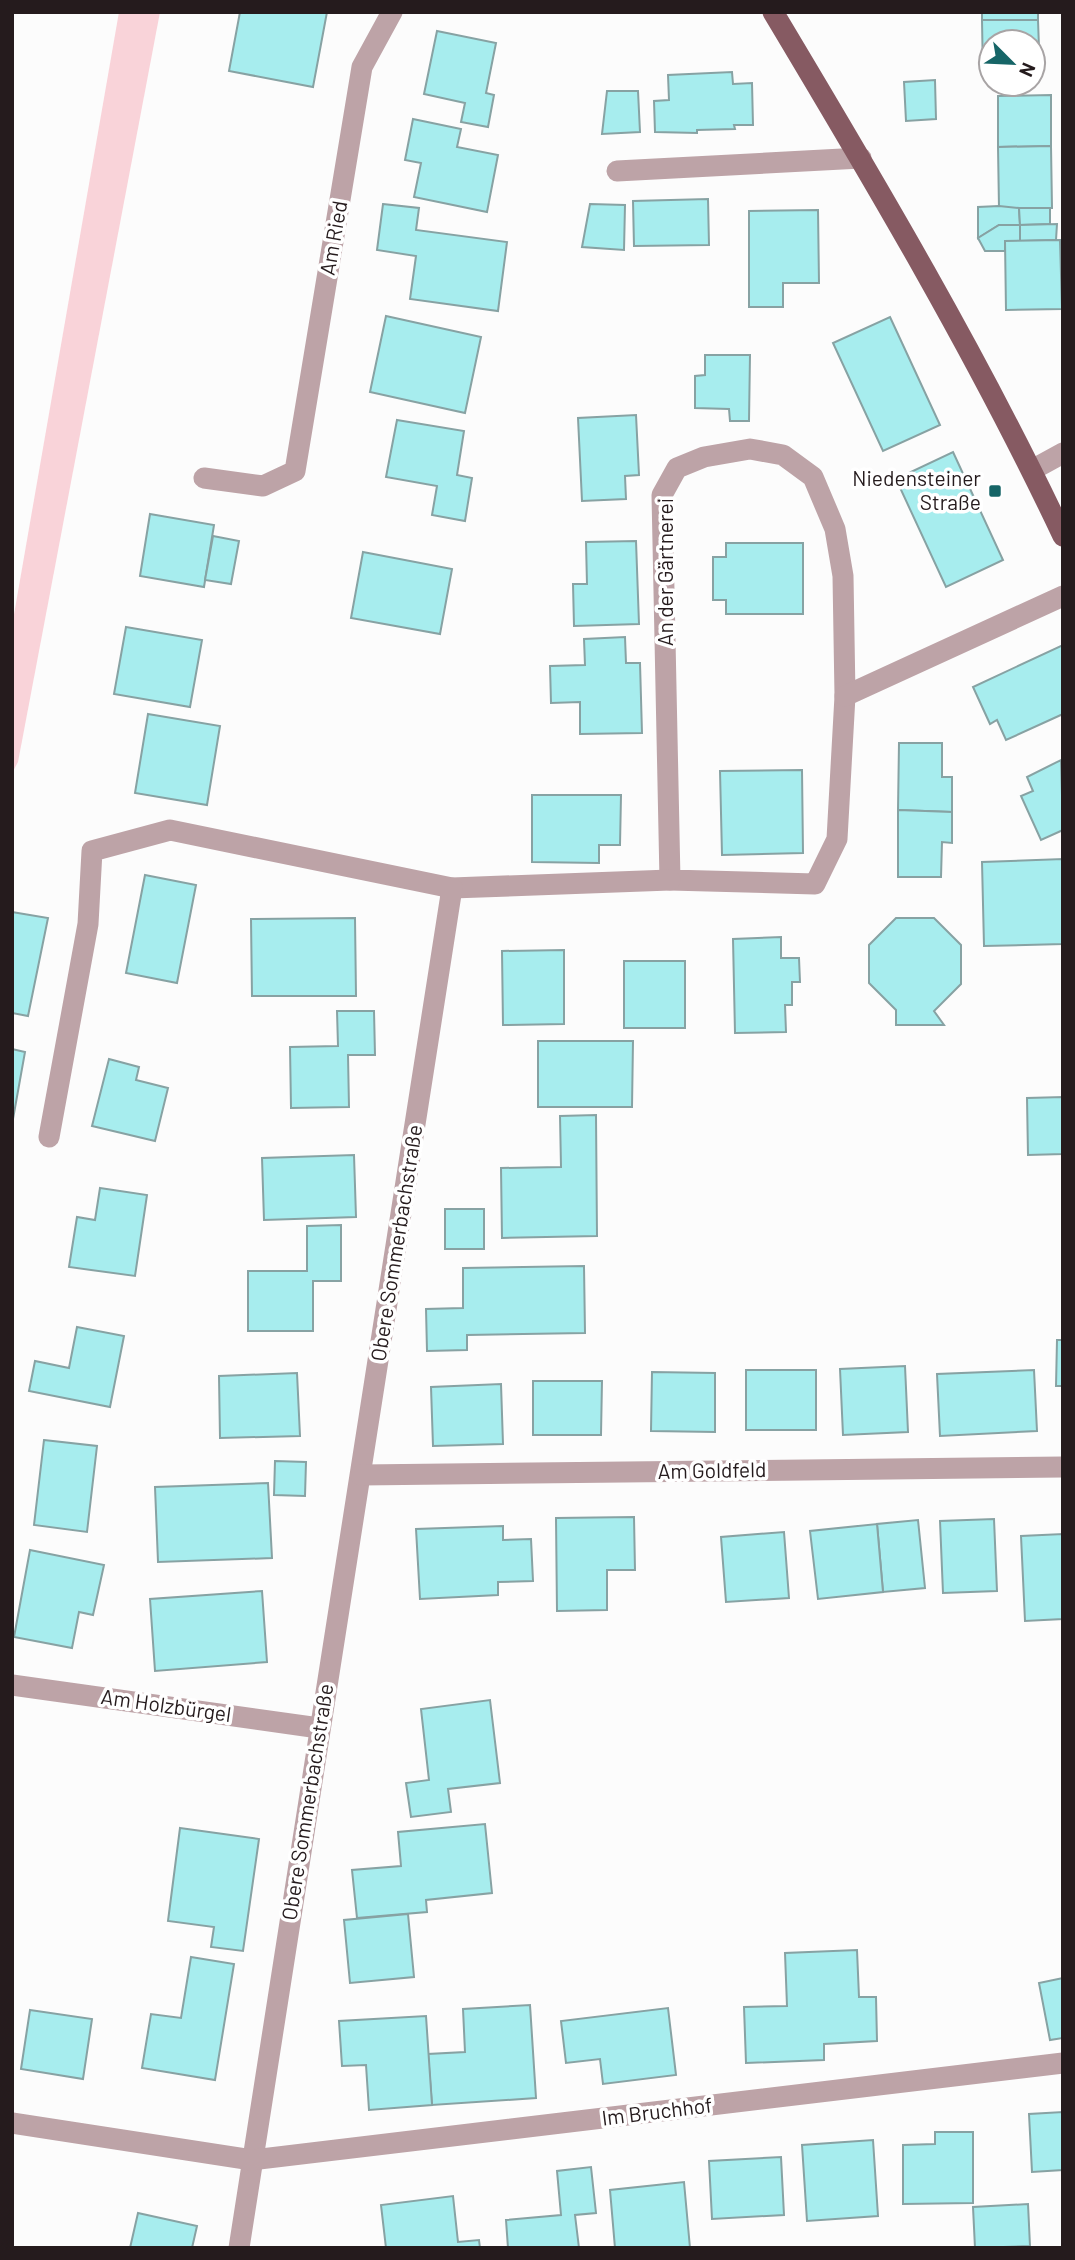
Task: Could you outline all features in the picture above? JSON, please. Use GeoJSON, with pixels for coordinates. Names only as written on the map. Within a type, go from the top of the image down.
{"type":"FeatureCollection","features":[{"type":"Feature","properties":{"kind":"main road"},"geometry":{"type":"LineString","coordinates":[[773,12],[950,314],[1032,470],[1063,537]]}},
{"type":"Feature","properties":{"kind":"street","name":"Am Ried"},"geometry":{"type":"LineString","coordinates":[[204,478],[263,486],[295,471],[362,67],[392,12]]}},
{"type":"Feature","properties":{"kind":"street"},"geometry":{"type":"LineString","coordinates":[[617,171],[861,158]]}},
{"type":"Feature","properties":{"kind":"street","name":"An der Gärtnerei"},"geometry":{"type":"LineString","coordinates":[[452,888],[670,880],[815,884],[837,839],[845,696],[843,576],[835,529],[813,478],[783,455],[750,449],[704,457],[677,468],[662,495],[670,880]]}},
{"type":"Feature","properties":{"kind":"street"},"geometry":{"type":"LineString","coordinates":[[1032,470],[1063,453]]}},
{"type":"Feature","properties":{"kind":"street"},"geometry":{"type":"LineString","coordinates":[[845,696],[1063,596]]}},
{"type":"Feature","properties":{"kind":"street"},"geometry":{"type":"LineString","coordinates":[[49,1137],[88,924],[92,851],[170,830],[452,888]]}},
{"type":"Feature","properties":{"kind":"street","name":"Obere Sommerbachstraße"},"geometry":{"type":"LineString","coordinates":[[239,2248],[452,888]]}},
{"type":"Feature","properties":{"kind":"street","name":"Am Goldfeld"},"geometry":{"type":"LineString","coordinates":[[361,1475],[1063,1467]]}},
{"type":"Feature","properties":{"kind":"street","name":"Am Holzbürgel"},"geometry":{"type":"LineString","coordinates":[[12,1685],[319,1728]]}},
{"type":"Feature","properties":{"kind":"street","name":"Im Bruchhof"},"geometry":{"type":"LineString","coordinates":[[12,2123],[252,2160],[1063,2063]]}},
{"type":"Feature","properties":{"kind":"shaded area"},"geometry":{"type":"Polygon","coordinates":[[[119,12],[160,12],[18,762],[12,773],[12,626],[119,12]]]}},
{"type":"Feature","properties":{"kind":"building"},"geometry":{"type":"Polygon","coordinates":[[[240,12],[327,12],[313,87],[229,71],[240,12]]]}},
{"type":"Feature","properties":{"kind":"building"},"geometry":{"type":"Polygon","coordinates":[[[982,12],[1038,12],[1038,20],[982,20],[982,12]]]}},
{"type":"Feature","properties":{"kind":"building"},"geometry":{"type":"Polygon","coordinates":[[[982,20],[1038,20],[1038,28],[982,28],[982,20]]]}},
{"type":"Feature","properties":{"kind":"building"},"geometry":{"type":"Polygon","coordinates":[[[437,31],[496,43],[486,93],[494,95],[488,127],[461,122],[465,103],[424,94],[437,31]]]}},
{"type":"Feature","properties":{"kind":"building"},"geometry":{"type":"Polygon","coordinates":[[[732,72],[733,84],[752,83],[753,125],[734,125],[735,129],[697,130],[697,133],[655,132],[654,101],[669,100],[668,75],[732,72]]]}},
{"type":"Feature","properties":{"kind":"building"},"geometry":{"type":"Polygon","coordinates":[[[935,80],[936,119],[906,121],[904,82],[935,80]]]}},
{"type":"Feature","properties":{"kind":"building"},"geometry":{"type":"Polygon","coordinates":[[[607,91],[638,91],[640,132],[602,134],[607,91]]]}},
{"type":"Feature","properties":{"kind":"building"},"geometry":{"type":"Polygon","coordinates":[[[1047,95],[1051,95],[1051,146],[998,147],[998,98],[1047,98],[1047,95]]]}},
{"type":"Feature","properties":{"kind":"building"},"geometry":{"type":"Polygon","coordinates":[[[413,119],[461,129],[457,147],[498,155],[487,212],[414,197],[421,163],[405,160],[413,119]]]}},
{"type":"Feature","properties":{"kind":"building"},"geometry":{"type":"Polygon","coordinates":[[[1051,146],[1052,208],[999,208],[998,147],[1051,146]]]}},
{"type":"Feature","properties":{"kind":"building"},"geometry":{"type":"Polygon","coordinates":[[[708,199],[709,245],[634,246],[633,201],[708,199]]]}},
{"type":"Feature","properties":{"kind":"building"},"geometry":{"type":"Polygon","coordinates":[[[383,204],[419,208],[416,230],[507,242],[498,311],[410,299],[416,256],[377,250],[383,204]]]}},
{"type":"Feature","properties":{"kind":"building"},"geometry":{"type":"Polygon","coordinates":[[[590,204],[625,205],[624,250],[582,247],[590,204]]]}},
{"type":"Feature","properties":{"kind":"building"},"geometry":{"type":"Polygon","coordinates":[[[978,207],[1019,208],[1020,225],[999,225],[978,238],[978,207]]]}},
{"type":"Feature","properties":{"kind":"building"},"geometry":{"type":"Polygon","coordinates":[[[1019,208],[1050,208],[1050,224],[1020,225],[1019,208]]]}},
{"type":"Feature","properties":{"kind":"building"},"geometry":{"type":"Polygon","coordinates":[[[818,210],[819,283],[783,283],[783,307],[749,307],[749,211],[818,210]]]}},
{"type":"Feature","properties":{"kind":"building"},"geometry":{"type":"Polygon","coordinates":[[[1057,224],[1056,240],[1020,241],[1020,225],[1057,224]]]}},
{"type":"Feature","properties":{"kind":"building"},"geometry":{"type":"Polygon","coordinates":[[[999,225],[1020,225],[1020,241],[1005,241],[1005,251],[985,251],[978,238],[999,225]]]}},
{"type":"Feature","properties":{"kind":"building"},"geometry":{"type":"Polygon","coordinates":[[[1060,240],[1062,309],[1006,310],[1005,241],[1060,240]]]}},
{"type":"Feature","properties":{"kind":"building"},"geometry":{"type":"Polygon","coordinates":[[[386,316],[481,337],[465,413],[370,392],[386,316]]]}},
{"type":"Feature","properties":{"kind":"building"},"geometry":{"type":"Polygon","coordinates":[[[890,317],[940,425],[883,451],[833,343],[890,317]]]}},
{"type":"Feature","properties":{"kind":"building"},"geometry":{"type":"Polygon","coordinates":[[[705,355],[750,355],[749,421],[730,421],[729,409],[695,408],[695,376],[705,375],[705,355]]]}},
{"type":"Feature","properties":{"kind":"building"},"geometry":{"type":"Polygon","coordinates":[[[636,415],[639,475],[625,476],[626,499],[582,501],[578,418],[636,415]]]}},
{"type":"Feature","properties":{"kind":"building"},"geometry":{"type":"Polygon","coordinates":[[[397,420],[464,431],[457,475],[472,478],[465,521],[432,515],[437,486],[386,477],[397,420]]]}},
{"type":"Feature","properties":{"kind":"building"},"geometry":{"type":"Polygon","coordinates":[[[953,452],[1003,560],[946,587],[896,479],[953,452]]]}},
{"type":"Feature","properties":{"kind":"building"},"geometry":{"type":"Polygon","coordinates":[[[150,514],[214,525],[204,587],[140,576],[150,514]]]}},
{"type":"Feature","properties":{"kind":"building"},"geometry":{"type":"Polygon","coordinates":[[[213,536],[239,541],[231,584],[205,580],[213,536]]]}},
{"type":"Feature","properties":{"kind":"building"},"geometry":{"type":"Polygon","coordinates":[[[636,541],[639,624],[574,626],[573,584],[587,584],[586,542],[636,541]]]}},
{"type":"Feature","properties":{"kind":"building"},"geometry":{"type":"Polygon","coordinates":[[[726,543],[803,543],[803,614],[726,614],[726,600],[713,600],[713,557],[726,557],[726,543]]]}},
{"type":"Feature","properties":{"kind":"building"},"geometry":{"type":"Polygon","coordinates":[[[363,552],[452,569],[440,634],[351,618],[363,552]]]}},
{"type":"Feature","properties":{"kind":"building"},"geometry":{"type":"Polygon","coordinates":[[[126,627],[202,640],[190,707],[114,694],[126,627]]]}},
{"type":"Feature","properties":{"kind":"building"},"geometry":{"type":"Polygon","coordinates":[[[625,637],[626,663],[640,663],[642,733],[580,734],[580,702],[551,703],[550,666],[585,665],[584,639],[625,637]]]}},
{"type":"Feature","properties":{"kind":"building"},"geometry":{"type":"Polygon","coordinates":[[[1063,645],[1063,714],[1006,740],[997,720],[990,724],[973,687],[1063,645]]]}},
{"type":"Feature","properties":{"kind":"building"},"geometry":{"type":"Polygon","coordinates":[[[148,714],[220,726],[207,805],[135,793],[148,714]]]}},
{"type":"Feature","properties":{"kind":"building"},"geometry":{"type":"Polygon","coordinates":[[[899,743],[942,743],[942,777],[952,777],[952,812],[898,810],[899,743]]]}},
{"type":"Feature","properties":{"kind":"building"},"geometry":{"type":"Polygon","coordinates":[[[1061,760],[1063,830],[1041,840],[1021,796],[1033,791],[1027,777],[1061,760]]]}},
{"type":"Feature","properties":{"kind":"building"},"geometry":{"type":"Polygon","coordinates":[[[802,770],[803,853],[722,855],[720,771],[802,770]]]}},
{"type":"Feature","properties":{"kind":"building"},"geometry":{"type":"Polygon","coordinates":[[[532,795],[621,795],[620,845],[599,845],[599,863],[532,862],[532,795]]]}},
{"type":"Feature","properties":{"kind":"building"},"geometry":{"type":"Polygon","coordinates":[[[898,810],[952,812],[952,843],[942,842],[941,877],[898,877],[898,810]]]}},
{"type":"Feature","properties":{"kind":"building"},"geometry":{"type":"Polygon","coordinates":[[[1063,859],[1063,944],[984,946],[982,862],[1063,859]]]}},
{"type":"Feature","properties":{"kind":"building"},"geometry":{"type":"Polygon","coordinates":[[[145,875],[196,885],[177,983],[126,973],[145,875]]]}},
{"type":"Feature","properties":{"kind":"building"},"geometry":{"type":"Polygon","coordinates":[[[12,912],[48,918],[28,1016],[12,1013],[12,912]]]}},
{"type":"Feature","properties":{"kind":"building"},"geometry":{"type":"Polygon","coordinates":[[[355,918],[356,996],[252,996],[251,919],[355,918]]]}},
{"type":"Feature","properties":{"kind":"building"},"geometry":{"type":"Polygon","coordinates":[[[896,918],[934,918],[961,945],[961,984],[934,1011],[944,1025],[896,1025],[896,1010],[869,983],[869,945],[896,918]]]}},
{"type":"Feature","properties":{"kind":"building"},"geometry":{"type":"Polygon","coordinates":[[[781,937],[781,958],[799,958],[800,982],[792,982],[792,1005],[785,1005],[786,1032],[735,1033],[733,939],[781,937]]]}},
{"type":"Feature","properties":{"kind":"building"},"geometry":{"type":"Polygon","coordinates":[[[564,950],[564,1024],[503,1025],[502,951],[564,950]]]}},
{"type":"Feature","properties":{"kind":"building"},"geometry":{"type":"Polygon","coordinates":[[[624,961],[685,961],[685,1028],[624,1028],[624,961]]]}},
{"type":"Feature","properties":{"kind":"building"},"geometry":{"type":"Polygon","coordinates":[[[337,1011],[374,1011],[375,1055],[348,1055],[349,1107],[291,1108],[290,1047],[338,1046],[337,1011]]]}},
{"type":"Feature","properties":{"kind":"building"},"geometry":{"type":"Polygon","coordinates":[[[538,1041],[633,1041],[632,1107],[538,1107],[538,1041]]]}},
{"type":"Feature","properties":{"kind":"building"},"geometry":{"type":"Polygon","coordinates":[[[12,1049],[25,1052],[13,1119],[12,1119],[12,1049]]]}},
{"type":"Feature","properties":{"kind":"building"},"geometry":{"type":"Polygon","coordinates":[[[109,1059],[139,1067],[136,1080],[168,1088],[155,1141],[92,1126],[109,1059]]]}},
{"type":"Feature","properties":{"kind":"building"},"geometry":{"type":"Polygon","coordinates":[[[1063,1097],[1063,1154],[1028,1155],[1027,1098],[1063,1097]]]}},
{"type":"Feature","properties":{"kind":"building"},"geometry":{"type":"Polygon","coordinates":[[[596,1115],[597,1236],[502,1238],[501,1168],[561,1167],[560,1116],[596,1115]]]}},
{"type":"Feature","properties":{"kind":"building"},"geometry":{"type":"Polygon","coordinates":[[[354,1155],[356,1217],[264,1220],[262,1158],[354,1155]]]}},
{"type":"Feature","properties":{"kind":"building"},"geometry":{"type":"Polygon","coordinates":[[[100,1188],[147,1195],[135,1276],[69,1267],[77,1217],[95,1220],[100,1188]]]}},
{"type":"Feature","properties":{"kind":"building"},"geometry":{"type":"Polygon","coordinates":[[[445,1209],[484,1209],[484,1249],[445,1249],[445,1209]]]}},
{"type":"Feature","properties":{"kind":"building"},"geometry":{"type":"Polygon","coordinates":[[[341,1225],[341,1281],[313,1281],[313,1331],[248,1331],[248,1271],[307,1271],[307,1226],[341,1225]]]}},
{"type":"Feature","properties":{"kind":"building"},"geometry":{"type":"Polygon","coordinates":[[[584,1266],[585,1333],[467,1335],[467,1350],[427,1351],[426,1309],[463,1308],[463,1268],[584,1266]]]}},
{"type":"Feature","properties":{"kind":"building"},"geometry":{"type":"Polygon","coordinates":[[[77,1327],[124,1336],[110,1407],[29,1391],[35,1361],[69,1368],[77,1327]]]}},
{"type":"Feature","properties":{"kind":"building"},"geometry":{"type":"Polygon","coordinates":[[[1057,1340],[1063,1340],[1063,1386],[1056,1386],[1057,1340]]]}},
{"type":"Feature","properties":{"kind":"building"},"geometry":{"type":"Polygon","coordinates":[[[905,1366],[908,1432],[843,1435],[840,1369],[905,1366]]]}},
{"type":"Feature","properties":{"kind":"building"},"geometry":{"type":"Polygon","coordinates":[[[746,1370],[816,1370],[816,1430],[746,1430],[746,1370]]]}},
{"type":"Feature","properties":{"kind":"building"},"geometry":{"type":"Polygon","coordinates":[[[1034,1370],[1037,1431],[940,1436],[937,1374],[1034,1370]]]}},
{"type":"Feature","properties":{"kind":"building"},"geometry":{"type":"Polygon","coordinates":[[[652,1372],[715,1373],[715,1432],[651,1431],[652,1372]]]}},
{"type":"Feature","properties":{"kind":"building"},"geometry":{"type":"Polygon","coordinates":[[[297,1373],[300,1436],[220,1438],[219,1376],[297,1373]]]}},
{"type":"Feature","properties":{"kind":"building"},"geometry":{"type":"Polygon","coordinates":[[[533,1381],[602,1381],[601,1435],[533,1435],[533,1381]]]}},
{"type":"Feature","properties":{"kind":"building"},"geometry":{"type":"Polygon","coordinates":[[[501,1384],[503,1444],[433,1446],[431,1387],[501,1384]]]}},
{"type":"Feature","properties":{"kind":"building"},"geometry":{"type":"Polygon","coordinates":[[[44,1440],[97,1446],[87,1532],[34,1525],[44,1440]]]}},
{"type":"Feature","properties":{"kind":"building"},"geometry":{"type":"Polygon","coordinates":[[[275,1461],[306,1462],[305,1496],[274,1495],[275,1461]]]}},
{"type":"Feature","properties":{"kind":"building"},"geometry":{"type":"Polygon","coordinates":[[[268,1483],[272,1558],[158,1562],[155,1487],[268,1483]]]}},
{"type":"Feature","properties":{"kind":"building"},"geometry":{"type":"Polygon","coordinates":[[[634,1517],[635,1570],[607,1570],[607,1610],[557,1611],[556,1518],[634,1517]]]}},
{"type":"Feature","properties":{"kind":"building"},"geometry":{"type":"Polygon","coordinates":[[[994,1519],[997,1591],[943,1593],[940,1521],[994,1519]]]}},
{"type":"Feature","properties":{"kind":"building"},"geometry":{"type":"Polygon","coordinates":[[[918,1520],[925,1588],[883,1592],[877,1524],[918,1520]]]}},
{"type":"Feature","properties":{"kind":"building"},"geometry":{"type":"Polygon","coordinates":[[[877,1524],[883,1592],[818,1599],[810,1531],[877,1524]]]}},
{"type":"Feature","properties":{"kind":"building"},"geometry":{"type":"Polygon","coordinates":[[[503,1526],[503,1540],[531,1539],[533,1581],[498,1582],[498,1595],[420,1599],[416,1529],[503,1526]]]}},
{"type":"Feature","properties":{"kind":"building"},"geometry":{"type":"Polygon","coordinates":[[[784,1532],[789,1598],[726,1602],[721,1537],[784,1532]]]}},
{"type":"Feature","properties":{"kind":"building"},"geometry":{"type":"Polygon","coordinates":[[[1063,1534],[1063,1619],[1025,1621],[1021,1536],[1063,1534]]]}},
{"type":"Feature","properties":{"kind":"building"},"geometry":{"type":"Polygon","coordinates":[[[30,1550],[104,1565],[93,1615],[79,1612],[72,1648],[14,1637],[30,1550]]]}},
{"type":"Feature","properties":{"kind":"building"},"geometry":{"type":"Polygon","coordinates":[[[262,1591],[267,1662],[155,1671],[150,1599],[262,1591]]]}},
{"type":"Feature","properties":{"kind":"building"},"geometry":{"type":"Polygon","coordinates":[[[490,1700],[500,1783],[448,1789],[451,1812],[411,1817],[406,1783],[429,1780],[421,1709],[490,1700]]]}},
{"type":"Feature","properties":{"kind":"building"},"geometry":{"type":"Polygon","coordinates":[[[485,1824],[492,1893],[426,1900],[427,1912],[357,1918],[352,1870],[401,1866],[398,1832],[485,1824]]]}},
{"type":"Feature","properties":{"kind":"building"},"geometry":{"type":"Polygon","coordinates":[[[180,1828],[259,1839],[243,1951],[211,1947],[214,1927],[168,1921],[180,1828]]]}},
{"type":"Feature","properties":{"kind":"building"},"geometry":{"type":"Polygon","coordinates":[[[408,1914],[414,1977],[350,1983],[344,1920],[408,1914]]]}},
{"type":"Feature","properties":{"kind":"building"},"geometry":{"type":"Polygon","coordinates":[[[857,1950],[859,1997],[876,1997],[877,2041],[824,2044],[824,2060],[746,2063],[744,2007],[787,2006],[785,1953],[857,1950]]]}},
{"type":"Feature","properties":{"kind":"building"},"geometry":{"type":"Polygon","coordinates":[[[191,1957],[234,1964],[215,2080],[142,2068],[151,2014],[181,2018],[191,1957]]]}},
{"type":"Feature","properties":{"kind":"building"},"geometry":{"type":"Polygon","coordinates":[[[1063,1978],[1063,2038],[1050,2040],[1039,1983],[1063,1978]]]}},
{"type":"Feature","properties":{"kind":"building"},"geometry":{"type":"Polygon","coordinates":[[[530,2005],[536,2098],[432,2105],[428,2054],[465,2052],[463,2009],[530,2005]]]}},
{"type":"Feature","properties":{"kind":"building"},"geometry":{"type":"Polygon","coordinates":[[[668,2008],[676,2075],[603,2084],[600,2059],[566,2063],[561,2021],[668,2008]]]}},
{"type":"Feature","properties":{"kind":"building"},"geometry":{"type":"Polygon","coordinates":[[[30,2010],[92,2019],[83,2079],[21,2069],[30,2010]]]}},
{"type":"Feature","properties":{"kind":"building"},"geometry":{"type":"Polygon","coordinates":[[[426,2016],[432,2105],[369,2110],[366,2065],[342,2066],[339,2021],[426,2016]]]}},
{"type":"Feature","properties":{"kind":"building"},"geometry":{"type":"Polygon","coordinates":[[[1063,2112],[1063,2170],[1032,2172],[1029,2114],[1063,2112]]]}},
{"type":"Feature","properties":{"kind":"building"},"geometry":{"type":"Polygon","coordinates":[[[935,2132],[973,2132],[973,2203],[903,2204],[903,2145],[935,2144],[935,2132]]]}},
{"type":"Feature","properties":{"kind":"building"},"geometry":{"type":"Polygon","coordinates":[[[873,2140],[878,2216],[807,2221],[802,2145],[873,2140]]]}},
{"type":"Feature","properties":{"kind":"building"},"geometry":{"type":"Polygon","coordinates":[[[781,2157],[784,2215],[712,2219],[709,2161],[781,2157]]]}},
{"type":"Feature","properties":{"kind":"building"},"geometry":{"type":"Polygon","coordinates":[[[591,2167],[596,2213],[575,2215],[579,2248],[508,2248],[506,2220],[561,2215],[557,2171],[591,2167]]]}},
{"type":"Feature","properties":{"kind":"building"},"geometry":{"type":"Polygon","coordinates":[[[684,2182],[690,2248],[615,2248],[610,2190],[684,2182]]]}},
{"type":"Feature","properties":{"kind":"building"},"geometry":{"type":"Polygon","coordinates":[[[453,2196],[458,2242],[479,2240],[480,2248],[386,2248],[381,2205],[453,2196]]]}},
{"type":"Feature","properties":{"kind":"building"},"geometry":{"type":"Polygon","coordinates":[[[1028,2204],[1030,2246],[975,2248],[973,2207],[1028,2204]]]}},
{"type":"Feature","properties":{"kind":"building"},"geometry":{"type":"Polygon","coordinates":[[[138,2213],[197,2226],[192,2248],[130,2248],[138,2213]]]}},
{"type":"Feature","properties":{"kind":"place","name":"Niedensteiner Straße"},"geometry":{"type":"Point","coordinates":[995,491]}}]}
